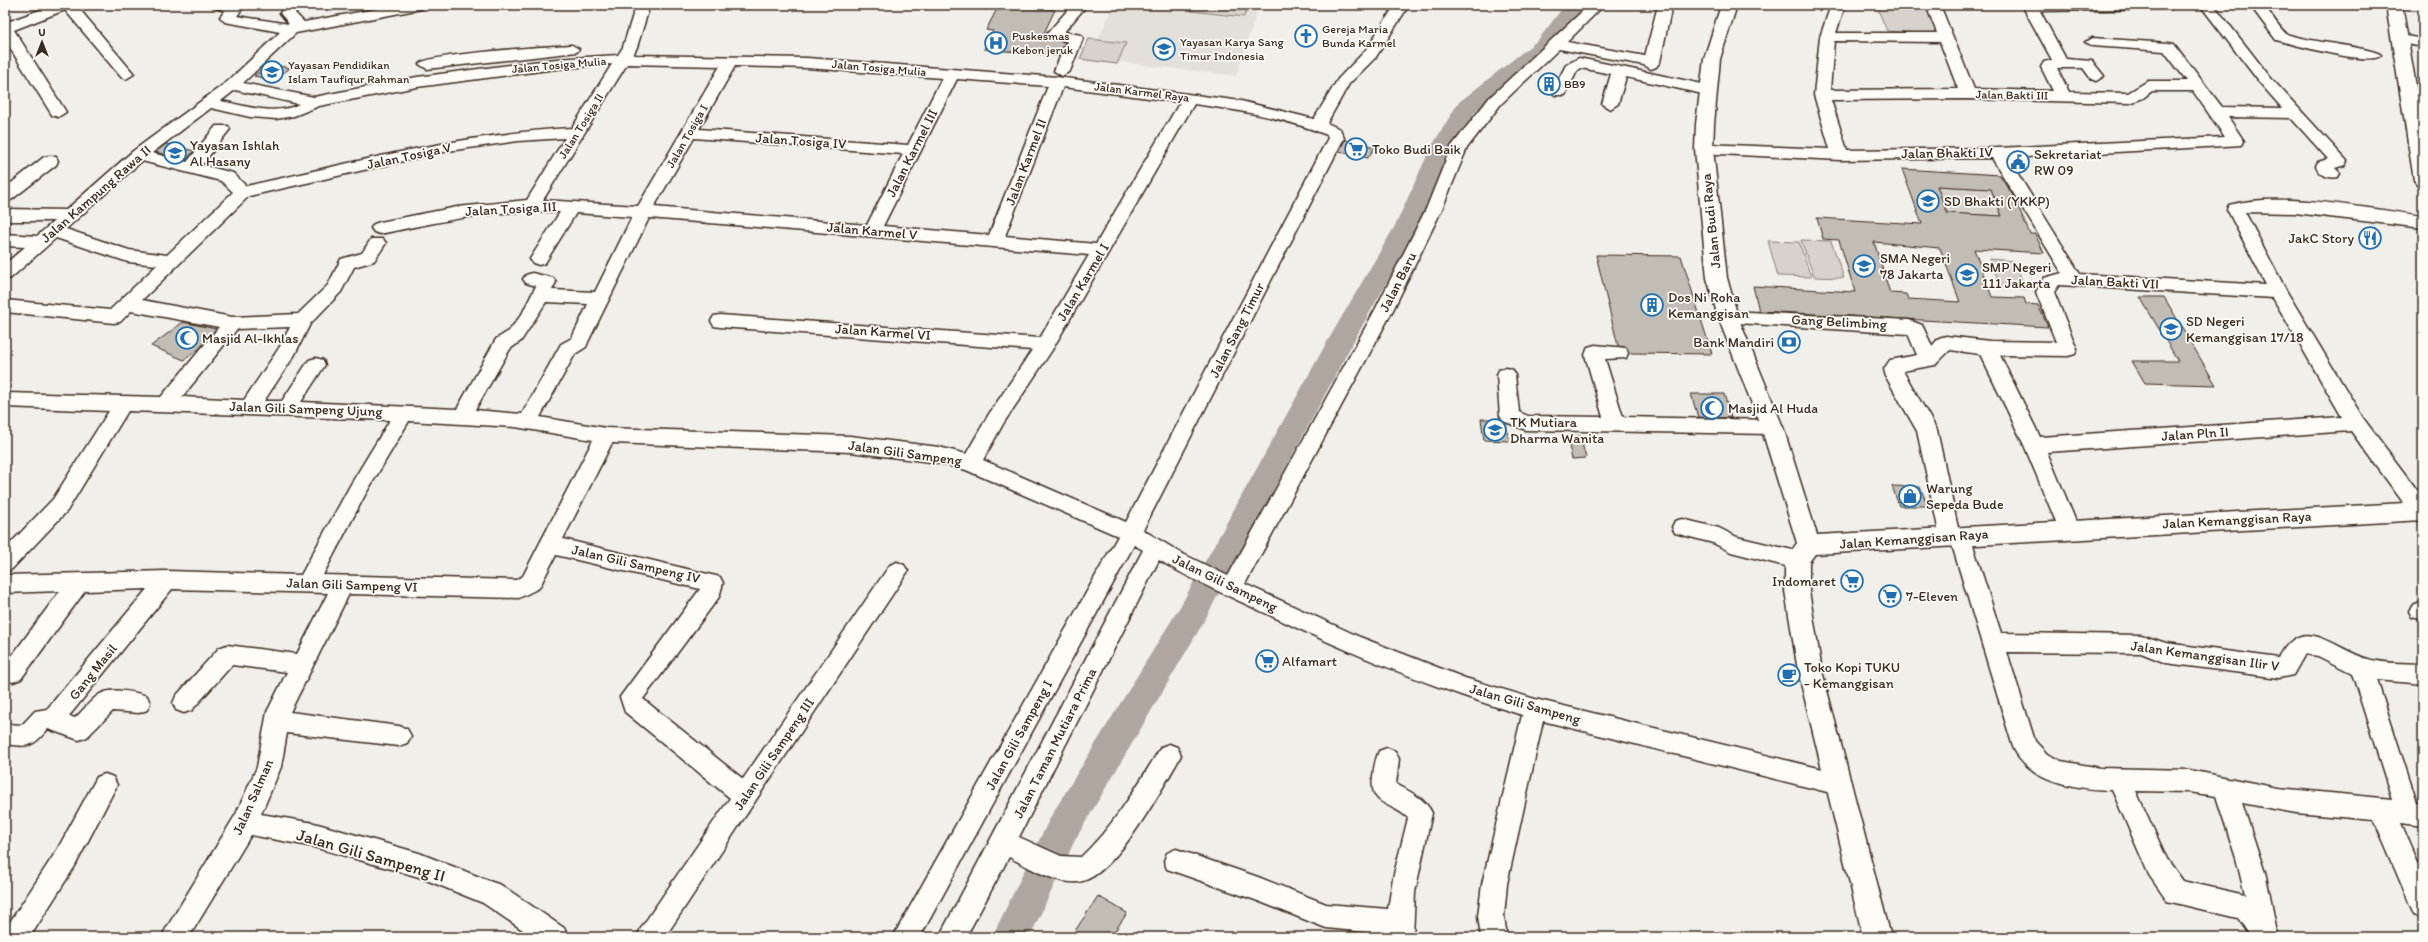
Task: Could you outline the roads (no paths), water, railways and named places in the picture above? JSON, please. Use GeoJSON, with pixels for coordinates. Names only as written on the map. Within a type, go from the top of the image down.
{"type":"FeatureCollection","features":[{"type":"Feature","properties":{"kind":"main road","name":"Jalan Budi Raya"},"geometry":{"type":"LineString","coordinates":[[1729,5],[1712,59],[1707,90],[1704,149],[1714,258],[1728,317],[1772,427],[1803,553]]}},
{"type":"Feature","properties":{"kind":"main road"},"geometry":{"type":"LineString","coordinates":[[2394,5],[2423,175]]}},
{"type":"Feature","properties":{"kind":"main road","name":"Jalan Kemanggisan Raya"},"geometry":{"type":"LineString","coordinates":[[1803,553],[2066,523],[2422,512]]}},
{"type":"Feature","properties":{"kind":"main road"},"geometry":{"type":"LineString","coordinates":[[1803,553],[1797,591],[1810,671],[1877,937]]}},
{"type":"Feature","properties":{"kind":"street"},"geometry":{"type":"LineString","coordinates":[[58,112],[5,28],[67,5],[126,74]]}},
{"type":"Feature","properties":{"kind":"street"},"geometry":{"type":"LineString","coordinates":[[221,5],[235,9],[228,17],[230,19],[295,27],[421,5]]}},
{"type":"Feature","properties":{"kind":"street"},"geometry":{"type":"LineString","coordinates":[[294,5],[287,13],[295,27]]}},
{"type":"Feature","properties":{"kind":"street","name":"Jalan Tosiga II"},"geometry":{"type":"LineString","coordinates":[[532,205],[626,53],[643,5]]}},
{"type":"Feature","properties":{"kind":"street","name":"Jalan Karmel II"},"geometry":{"type":"LineString","coordinates":[[995,241],[1059,77],[1076,38],[1053,35],[1080,5]]}},
{"type":"Feature","properties":{"kind":"street"},"geometry":{"type":"LineString","coordinates":[[1324,126],[1343,82],[1371,54],[1402,5]]}},
{"type":"Feature","properties":{"kind":"street","name":"Jalan Baru"},"geometry":{"type":"LineString","coordinates":[[1228,586],[1384,310],[1434,209],[1459,147],[1495,101],[1597,5]]}},
{"type":"Feature","properties":{"kind":"street"},"geometry":{"type":"LineString","coordinates":[[1556,44],[1652,63],[1665,5]]}},
{"type":"Feature","properties":{"kind":"street"},"geometry":{"type":"LineString","coordinates":[[1838,5],[1827,37],[1822,95],[1840,155]]}},
{"type":"Feature","properties":{"kind":"street"},"geometry":{"type":"LineString","coordinates":[[1933,5],[1968,94]]}},
{"type":"Feature","properties":{"kind":"street"},"geometry":{"type":"LineString","coordinates":[[2061,63],[2030,7],[2171,5]]}},
{"type":"Feature","properties":{"kind":"street"},"geometry":{"type":"LineString","coordinates":[[2207,5],[2264,80],[2338,161],[2325,164],[2326,170],[2332,173]]}},
{"type":"Feature","properties":{"kind":"street"},"geometry":{"type":"LineString","coordinates":[[2257,5],[2281,37],[2336,50],[2373,55]]}},
{"type":"Feature","properties":{"kind":"street","name":"Jalan Kampung Rawa II"},"geometry":{"type":"LineString","coordinates":[[5,274],[39,242],[139,155],[232,85],[295,27]]}},
{"type":"Feature","properties":{"kind":"street"},"geometry":{"type":"LineString","coordinates":[[1827,37],[1946,38]]}},
{"type":"Feature","properties":{"kind":"street"},"geometry":{"type":"LineString","coordinates":[[2400,39],[2423,43]]}},
{"type":"Feature","properties":{"kind":"street"},"geometry":{"type":"LineString","coordinates":[[2092,42],[2167,46],[2217,112],[2294,113]]}},
{"type":"Feature","properties":{"kind":"street","name":"Jalan Tosiga Mulia"},"geometry":{"type":"LineString","coordinates":[[427,64],[530,52],[626,53],[791,50],[799,53],[807,63]]}},
{"type":"Feature","properties":{"kind":"street","name":"Jalan Tosiga Mulia"},"geometry":{"type":"LineString","coordinates":[[314,102],[417,82],[626,53],[807,63],[952,74]]}},
{"type":"Feature","properties":{"kind":"street","name":"Jalan Tosiga I"},"geometry":{"type":"LineString","coordinates":[[527,422],[568,349],[579,342],[643,212],[731,60]]}},
{"type":"Feature","properties":{"kind":"street"},"geometry":{"type":"LineString","coordinates":[[1560,92],[1571,68],[1579,63],[1707,90]]}},
{"type":"Feature","properties":{"kind":"street"},"geometry":{"type":"LineString","coordinates":[[2063,96],[2049,69],[2049,65],[2061,63],[2087,64],[2096,76]]}},
{"type":"Feature","properties":{"kind":"street"},"geometry":{"type":"LineString","coordinates":[[1610,104],[1620,71]]}},
{"type":"Feature","properties":{"kind":"street","name":"Jalan Karmel Raya"},"geometry":{"type":"LineString","coordinates":[[952,74],[1059,77],[1241,106],[1324,126]]}},
{"type":"Feature","properties":{"kind":"street","name":"Jalan Karmel III"},"geometry":{"type":"LineString","coordinates":[[872,231],[952,74]]}},
{"type":"Feature","properties":{"kind":"street"},"geometry":{"type":"LineString","coordinates":[[232,85],[314,102]]}},
{"type":"Feature","properties":{"kind":"street","name":"Jalan Bakti III"},"geometry":{"type":"LineString","coordinates":[[1822,95],[1968,94],[2130,98],[2138,95],[2143,88],[2148,86],[2197,86]]}},
{"type":"Feature","properties":{"kind":"street","name":"Jalan Karmel I"},"geometry":{"type":"LineString","coordinates":[[972,463],[996,419],[1045,345],[1102,250],[1190,98]]}},
{"type":"Feature","properties":{"kind":"street"},"geometry":{"type":"LineString","coordinates":[[210,103],[280,116],[294,113],[314,102]]}},
{"type":"Feature","properties":{"kind":"street","name":"Jalan Bhakti IV"},"geometry":{"type":"LineString","coordinates":[[1704,149],[1840,155],[1997,153],[2234,143],[2236,139],[2217,112]]}},
{"type":"Feature","properties":{"kind":"street","name":"Jalan Sang Timur"},"geometry":{"type":"LineString","coordinates":[[1131,533],[1336,138],[1334,132],[1324,126]]}},
{"type":"Feature","properties":{"kind":"street"},"geometry":{"type":"LineString","coordinates":[[191,168],[222,129]]}},
{"type":"Feature","properties":{"kind":"street","name":"Jalan Tosiga V"},"geometry":{"type":"LineString","coordinates":[[243,192],[448,146],[518,136],[576,133]]}},
{"type":"Feature","properties":{"kind":"street","name":"Jalan Tosiga IV"},"geometry":{"type":"LineString","coordinates":[[688,133],[913,150]]}},
{"type":"Feature","properties":{"kind":"street"},"geometry":{"type":"LineString","coordinates":[[1997,153],[2074,279]]}},
{"type":"Feature","properties":{"kind":"street"},"geometry":{"type":"LineString","coordinates":[[5,306],[112,318],[243,192],[227,177],[139,155]]}},
{"type":"Feature","properties":{"kind":"street"},"geometry":{"type":"LineString","coordinates":[[5,196],[26,178],[50,161]]}},
{"type":"Feature","properties":{"kind":"street"},"geometry":{"type":"LineString","coordinates":[[5,174],[26,178]]}},
{"type":"Feature","properties":{"kind":"street","name":"Jalan Tosiga III"},"geometry":{"type":"LineString","coordinates":[[303,320],[335,288],[347,263],[368,257],[378,236],[457,213],[532,205],[643,212]]}},
{"type":"Feature","properties":{"kind":"street"},"geometry":{"type":"LineString","coordinates":[[2422,512],[2356,423],[2278,292],[2235,209],[2239,206],[2279,206],[2423,222]]}},
{"type":"Feature","properties":{"kind":"street"},"geometry":{"type":"LineString","coordinates":[[539,259],[572,207]]}},
{"type":"Feature","properties":{"kind":"street","name":"Jalan Karmel V"},"geometry":{"type":"LineString","coordinates":[[643,212],[1102,250]]}},
{"type":"Feature","properties":{"kind":"street"},"geometry":{"type":"LineString","coordinates":[[5,215],[70,216]]}},
{"type":"Feature","properties":{"kind":"street"},"geometry":{"type":"LineString","coordinates":[[53,231],[128,256],[164,260]]}},
{"type":"Feature","properties":{"kind":"street"},"geometry":{"type":"LineString","coordinates":[[5,240],[39,242]]}},
{"type":"Feature","properties":{"kind":"street","name":"Jalan Bakti VII"},"geometry":{"type":"LineString","coordinates":[[1990,348],[2067,350],[2069,348],[2045,292],[2050,282],[2074,279],[2278,292]]}},
{"type":"Feature","properties":{"kind":"street"},"geometry":{"type":"LineString","coordinates":[[462,416],[503,344],[515,336],[536,287],[600,299]]}},
{"type":"Feature","properties":{"kind":"street"},"geometry":{"type":"LineString","coordinates":[[127,304],[232,323],[303,320],[287,351],[250,407]]}},
{"type":"Feature","properties":{"kind":"street","name":"Gang Belimbing"},"geometry":{"type":"LineString","coordinates":[[1728,317],[1909,326],[1916,330],[1928,360]]}},
{"type":"Feature","properties":{"kind":"street","name":"Jalan Karmel VI"},"geometry":{"type":"LineString","coordinates":[[720,321],[906,332],[1045,345]]}},
{"type":"Feature","properties":{"kind":"street"},"geometry":{"type":"LineString","coordinates":[[166,404],[232,323]]}},
{"type":"Feature","properties":{"kind":"street"},"geometry":{"type":"LineString","coordinates":[[2066,523],[2034,445],[1989,352],[1990,348],[1946,343],[1928,360],[1897,365],[1893,369],[1895,377],[1927,430],[1955,536],[1994,642],[2025,747],[2030,755],[2048,766],[2087,778],[2190,781],[2278,799],[2416,814],[2361,666]]}},
{"type":"Feature","properties":{"kind":"street"},"geometry":{"type":"LineString","coordinates":[[1615,423],[1594,355],[1596,352],[1619,353]]}},
{"type":"Feature","properties":{"kind":"street"},"geometry":{"type":"LineString","coordinates":[[287,409],[316,365]]}},
{"type":"Feature","properties":{"kind":"street"},"geometry":{"type":"LineString","coordinates":[[1506,374],[1510,416],[1515,420],[1526,423],[1615,423],[1772,427]]}},
{"type":"Feature","properties":{"kind":"street","name":"Jalan Gili Sampeng Ujung"},"geometry":{"type":"LineString","coordinates":[[5,400],[166,404],[462,416],[527,422],[606,435]]}},
{"type":"Feature","properties":{"kind":"street"},"geometry":{"type":"LineString","coordinates":[[5,562],[60,505],[123,404]]}},
{"type":"Feature","properties":{"kind":"street"},"geometry":{"type":"LineString","coordinates":[[307,584],[340,522],[367,475],[389,443],[404,413]]}},
{"type":"Feature","properties":{"kind":"street","name":"Jalan Pln II"},"geometry":{"type":"LineString","coordinates":[[2034,445],[2356,423]]}},
{"type":"Feature","properties":{"kind":"street","name":"Jalan Gili Sampeng"},"geometry":{"type":"LineString","coordinates":[[606,435],[850,444],[939,455],[972,463],[1131,533],[1176,560],[1352,644],[1463,686],[1535,709],[1839,784]]}},
{"type":"Feature","properties":{"kind":"street","name":"Jalan Gili Sampeng VI"},"geometry":{"type":"LineString","coordinates":[[5,584],[167,580],[519,589],[531,582],[606,435]]}},
{"type":"Feature","properties":{"kind":"street"},"geometry":{"type":"LineString","coordinates":[[1682,527],[1719,536],[1732,544],[1803,553]]}},
{"type":"Feature","properties":{"kind":"street","name":"Jalan Gili Sampeng I"},"geometry":{"type":"LineString","coordinates":[[906,937],[1131,533]]}},
{"type":"Feature","properties":{"kind":"street","name":"Jalan Gili Sampeng IV"},"geometry":{"type":"LineString","coordinates":[[551,545],[712,583],[712,591],[631,697],[633,705],[746,796]]}},
{"type":"Feature","properties":{"kind":"street","name":"Jalan Taman Mutiara Prima"},"geometry":{"type":"LineString","coordinates":[[952,937],[1009,844],[1155,547]]}},
{"type":"Feature","properties":{"kind":"street","name":"Jalan Gili Sampeng III"},"geometry":{"type":"LineString","coordinates":[[650,937],[897,571]]}},
{"type":"Feature","properties":{"kind":"street","name":"Gang Masil"},"geometry":{"type":"LineString","coordinates":[[52,720],[167,580]]}},
{"type":"Feature","properties":{"kind":"street"},"geometry":{"type":"LineString","coordinates":[[14,672],[79,582]]}},
{"type":"Feature","properties":{"kind":"street","name":"Jalan Salman"},"geometry":{"type":"LineString","coordinates":[[174,937],[244,822],[269,767],[274,751],[278,712],[343,585]]}},
{"type":"Feature","properties":{"kind":"street","name":"Jalan Kemanggisan Ilir V"},"geometry":{"type":"LineString","coordinates":[[1994,642],[2141,644],[2166,653],[2279,668],[2285,668],[2299,646],[2306,645],[2329,650],[2361,666],[2423,674]]}},
{"type":"Feature","properties":{"kind":"street"},"geometry":{"type":"LineString","coordinates":[[184,703],[227,655],[303,664]]}},
{"type":"Feature","properties":{"kind":"street"},"geometry":{"type":"LineString","coordinates":[[5,734],[27,736],[43,718],[79,730],[108,701],[139,702]]}},
{"type":"Feature","properties":{"kind":"street"},"geometry":{"type":"LineString","coordinates":[[1494,937],[1491,915],[1493,888],[1510,805],[1535,709]]}},
{"type":"Feature","properties":{"kind":"street"},"geometry":{"type":"LineString","coordinates":[[277,721],[399,736]]}},
{"type":"Feature","properties":{"kind":"street"},"geometry":{"type":"LineString","coordinates":[[1009,844],[1060,867],[1079,870],[1090,864],[1121,831],[1169,755]]}},
{"type":"Feature","properties":{"kind":"street"},"geometry":{"type":"LineString","coordinates":[[1176,861],[1258,888],[1326,916],[1399,930],[1406,867],[1420,820],[1420,813],[1411,805],[1383,789],[1387,759]]}},
{"type":"Feature","properties":{"kind":"street"},"geometry":{"type":"LineString","coordinates":[[2119,780],[2158,867],[2176,892],[2180,895],[2245,908],[2250,912],[2264,934]]}},
{"type":"Feature","properties":{"kind":"street"},"geometry":{"type":"LineString","coordinates":[[15,937],[66,858],[105,785]]}},
{"type":"Feature","properties":{"kind":"street"},"geometry":{"type":"LineString","coordinates":[[2225,789],[2255,876],[2261,904],[2264,934]]}},
{"type":"Feature","properties":{"kind":"street"},"geometry":{"type":"LineString","coordinates":[[2382,810],[2423,905]]}},
{"type":"Feature","properties":{"kind":"street","name":"Jalan Gili Sampeng II"},"geometry":{"type":"LineString","coordinates":[[244,822],[314,835],[419,865],[492,894],[555,937]]}},
{"type":"Feature","properties":{"kind":"waterway"},"geometry":{"type":"LineString","coordinates":[[1011,937],[1063,828],[1192,614],[1340,342],[1408,224],[1442,149],[1466,108],[1546,45],[1568,14],[1581,5]]}},
{"type":"Feature","properties":{"kind":"place","name":"Gereja Maria Bunda Karmel"},"geometry":{"type":"Point","coordinates":[1306,36]}},
{"type":"Feature","properties":{"kind":"place","name":"Puskesmas Kebon jeruk"},"geometry":{"type":"Point","coordinates":[996,43]}},
{"type":"Feature","properties":{"kind":"place","name":"Yayasan Karya Sang Timur Indonesia"},"geometry":{"type":"Point","coordinates":[1164,49]}},
{"type":"Feature","properties":{"kind":"place","name":"Yayasan Pendidikan Islam Taufiqur Rahman"},"geometry":{"type":"Point","coordinates":[272,72]}},
{"type":"Feature","properties":{"kind":"place","name":"BB9"},"geometry":{"type":"Point","coordinates":[1549,84]}},
{"type":"Feature","properties":{"kind":"place","name":"Toko Budi Baik"},"geometry":{"type":"Point","coordinates":[1356,149]}},
{"type":"Feature","properties":{"kind":"place","name":"Yayasan Ishlah Al Hasany"},"geometry":{"type":"Point","coordinates":[175,153]}},
{"type":"Feature","properties":{"kind":"place","name":"Sekretariat RW 09"},"geometry":{"type":"Point","coordinates":[2018,162]}},
{"type":"Feature","properties":{"kind":"place","name":"SD Bhakti (YKKP)"},"geometry":{"type":"Point","coordinates":[1928,201]}},
{"type":"Feature","properties":{"kind":"place","name":"JakC Story"},"geometry":{"type":"Point","coordinates":[2370,238]}},
{"type":"Feature","properties":{"kind":"place","name":"SMA Negeri 78 Jakarta"},"geometry":{"type":"Point","coordinates":[1864,266]}},
{"type":"Feature","properties":{"kind":"place","name":"SMP Negeri 111 Jakarta"},"geometry":{"type":"Point","coordinates":[1967,275]}},
{"type":"Feature","properties":{"kind":"place","name":"Dos Ni Roha Kemanggisan"},"geometry":{"type":"Point","coordinates":[1652,305]}},
{"type":"Feature","properties":{"kind":"place","name":"SD Negeri Kemanggisan 17/18"},"geometry":{"type":"Point","coordinates":[2171,329]}},
{"type":"Feature","properties":{"kind":"place","name":"Masjid Al-Ikhlas"},"geometry":{"type":"Point","coordinates":[187,338]}},
{"type":"Feature","properties":{"kind":"place","name":"Bank Mandiri"},"geometry":{"type":"Point","coordinates":[1789,342]}},
{"type":"Feature","properties":{"kind":"place","name":"Masjid Al Huda"},"geometry":{"type":"Point","coordinates":[1712,408]}},
{"type":"Feature","properties":{"kind":"place","name":"TK Mutiara Dharma Wanita"},"geometry":{"type":"Point","coordinates":[1495,430]}},
{"type":"Feature","properties":{"kind":"place","name":"Warung Sepeda Bude"},"geometry":{"type":"Point","coordinates":[1910,496]}},
{"type":"Feature","properties":{"kind":"place","name":"Indomaret"},"geometry":{"type":"Point","coordinates":[1852,581]}},
{"type":"Feature","properties":{"kind":"place","name":"7-Eleven"},"geometry":{"type":"Point","coordinates":[1890,596]}},
{"type":"Feature","properties":{"kind":"place","name":"Alfamart"},"geometry":{"type":"Point","coordinates":[1267,661]}},
{"type":"Feature","properties":{"kind":"place","name":"Toko Kopi TUKU - Kemanggisan"},"geometry":{"type":"Point","coordinates":[1789,675]}}]}
